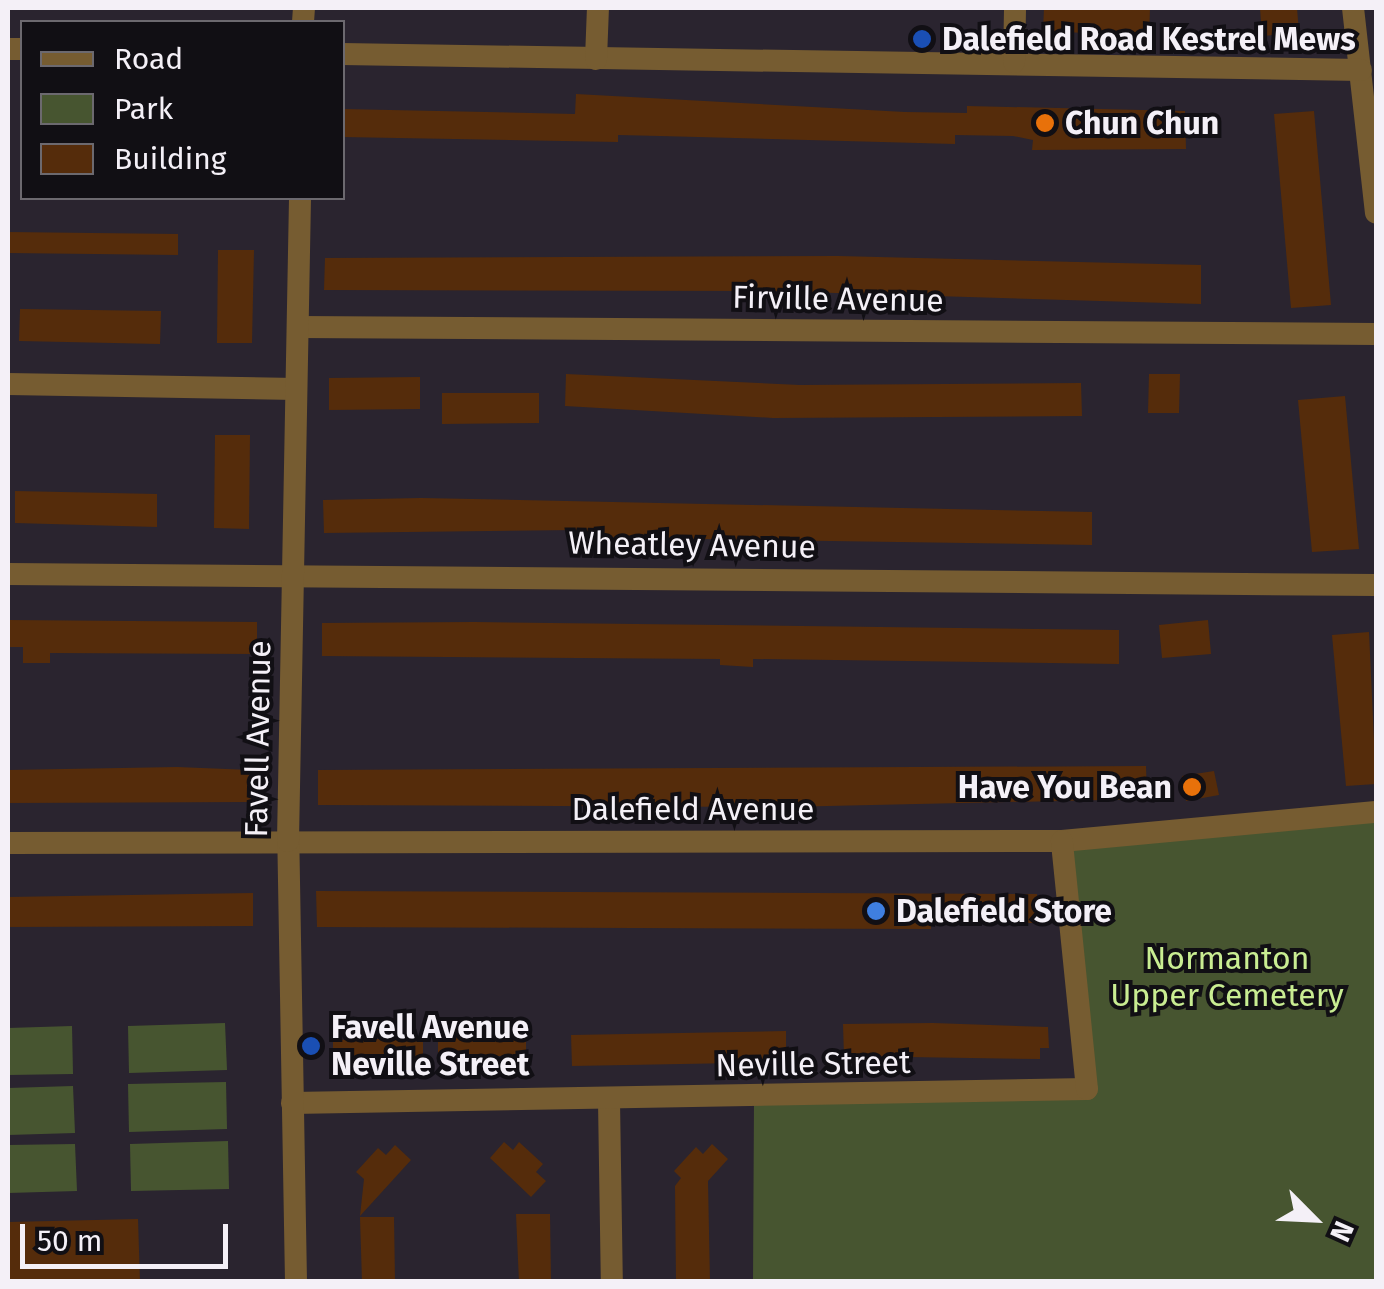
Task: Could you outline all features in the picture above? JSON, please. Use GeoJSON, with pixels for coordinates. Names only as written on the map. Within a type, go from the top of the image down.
{"type":"FeatureCollection","features":[{"type":"Feature","properties":{"kind":"street"},"geometry":{"type":"LineString","coordinates":[[596,59],[598,8]]}},
{"type":"Feature","properties":{"kind":"street"},"geometry":{"type":"LineString","coordinates":[[1014,62],[1015,8]]}},
{"type":"Feature","properties":{"kind":"street"},"geometry":{"type":"LineString","coordinates":[[1352,8],[1376,213]]}},
{"type":"Feature","properties":{"kind":"street"},"geometry":{"type":"LineString","coordinates":[[345,54],[1361,70]]}},
{"type":"Feature","properties":{"kind":"street","name":"Favell Avenue"},"geometry":{"type":"LineString","coordinates":[[296,1282],[288,840],[300,200]]}},
{"type":"Feature","properties":{"kind":"street","name":"Firville Avenue"},"geometry":{"type":"LineString","coordinates":[[298,327],[1376,334]]}},
{"type":"Feature","properties":{"kind":"street"},"geometry":{"type":"LineString","coordinates":[[8,384],[296,389]]}},
{"type":"Feature","properties":{"kind":"street","name":"Wheatley Avenue"},"geometry":{"type":"LineString","coordinates":[[8,574],[1376,585]]}},
{"type":"Feature","properties":{"kind":"street","name":"Dalefield Avenue"},"geometry":{"type":"LineString","coordinates":[[8,843],[1062,842],[1376,812]]}},
{"type":"Feature","properties":{"kind":"street","name":"Neville Street"},"geometry":{"type":"LineString","coordinates":[[292,1103],[1087,1090],[1062,842]]}},
{"type":"Feature","properties":{"kind":"street"},"geometry":{"type":"LineString","coordinates":[[609,1100],[612,1282]]}},
{"type":"Feature","properties":{"kind":"green space","name":"Normanton Upper Cemetery"},"geometry":{"type":"Polygon","coordinates":[[[1376,812],[1376,1281],[753,1282],[754,1099],[1086,1089],[1062,841],[1376,812]]]}},
{"type":"Feature","properties":{"kind":"green space"},"geometry":{"type":"Polygon","coordinates":[[[225,1023],[227,1070],[129,1073],[128,1026],[225,1023]]]}},
{"type":"Feature","properties":{"kind":"green space"},"geometry":{"type":"Polygon","coordinates":[[[72,1026],[73,1074],[8,1075],[8,1028],[72,1026]]]}},
{"type":"Feature","properties":{"kind":"green space"},"geometry":{"type":"Polygon","coordinates":[[[226,1082],[227,1129],[129,1132],[128,1084],[226,1082]]]}},
{"type":"Feature","properties":{"kind":"green space"},"geometry":{"type":"Polygon","coordinates":[[[73,1086],[75,1133],[8,1135],[8,1088],[73,1086]]]}},
{"type":"Feature","properties":{"kind":"green space"},"geometry":{"type":"Polygon","coordinates":[[[228,1141],[229,1189],[131,1191],[130,1144],[228,1141]]]}},
{"type":"Feature","properties":{"kind":"green space"},"geometry":{"type":"Polygon","coordinates":[[[75,1144],[77,1191],[8,1193],[8,1145],[75,1144]]]}},
{"type":"Feature","properties":{"kind":"building"},"geometry":{"type":"Polygon","coordinates":[[[1044,8],[1150,8],[1149,36],[1043,31],[1044,8]]]}},
{"type":"Feature","properties":{"kind":"building"},"geometry":{"type":"Polygon","coordinates":[[[1260,8],[1297,8],[1299,33],[1262,36],[1260,8]]]}},
{"type":"Feature","properties":{"kind":"building"},"geometry":{"type":"Polygon","coordinates":[[[576,94],[905,112],[967,113],[967,106],[1185,111],[1186,149],[1032,150],[1033,140],[1013,136],[955,135],[955,144],[618,135],[618,142],[345,137],[345,109],[575,114],[576,94]]]}},
{"type":"Feature","properties":{"kind":"building"},"geometry":{"type":"Polygon","coordinates":[[[1314,111],[1331,305],[1291,308],[1274,114],[1314,111]]]}},
{"type":"Feature","properties":{"kind":"building"},"geometry":{"type":"Polygon","coordinates":[[[8,232],[178,234],[178,255],[8,253],[8,232]]]}},
{"type":"Feature","properties":{"kind":"building"},"geometry":{"type":"Polygon","coordinates":[[[218,250],[254,250],[252,343],[217,343],[218,250]]]}},
{"type":"Feature","properties":{"kind":"building"},"geometry":{"type":"Polygon","coordinates":[[[838,256],[1201,265],[1201,304],[770,291],[324,290],[325,258],[838,256]]]}},
{"type":"Feature","properties":{"kind":"building"},"geometry":{"type":"Polygon","coordinates":[[[20,309],[161,311],[160,344],[19,341],[20,309]]]}},
{"type":"Feature","properties":{"kind":"building"},"geometry":{"type":"Polygon","coordinates":[[[566,374],[800,385],[1081,383],[1082,416],[773,418],[565,406],[566,374]]]}},
{"type":"Feature","properties":{"kind":"building"},"geometry":{"type":"Polygon","coordinates":[[[1149,374],[1180,374],[1179,413],[1148,413],[1149,374]]]}},
{"type":"Feature","properties":{"kind":"building"},"geometry":{"type":"Polygon","coordinates":[[[420,377],[420,409],[329,410],[329,378],[420,377]]]}},
{"type":"Feature","properties":{"kind":"building"},"geometry":{"type":"Polygon","coordinates":[[[442,393],[539,393],[539,423],[442,424],[442,393]]]}},
{"type":"Feature","properties":{"kind":"building"},"geometry":{"type":"Polygon","coordinates":[[[1345,396],[1359,549],[1312,552],[1298,400],[1345,396]]]}},
{"type":"Feature","properties":{"kind":"building"},"geometry":{"type":"Polygon","coordinates":[[[215,435],[250,435],[249,529],[214,528],[215,435]]]}},
{"type":"Feature","properties":{"kind":"building"},"geometry":{"type":"Polygon","coordinates":[[[15,491],[157,494],[157,527],[15,523],[15,491]]]}},
{"type":"Feature","properties":{"kind":"building"},"geometry":{"type":"Polygon","coordinates":[[[421,498],[1092,512],[1092,545],[575,537],[575,530],[324,533],[323,500],[421,498]]]}},
{"type":"Feature","properties":{"kind":"building"},"geometry":{"type":"Polygon","coordinates":[[[8,620],[257,622],[257,654],[50,653],[50,663],[23,663],[23,647],[8,647],[8,620]]]}},
{"type":"Feature","properties":{"kind":"building"},"geometry":{"type":"Polygon","coordinates":[[[1208,620],[1211,654],[1162,658],[1159,625],[1208,620]]]}},
{"type":"Feature","properties":{"kind":"building"},"geometry":{"type":"Polygon","coordinates":[[[322,623],[1119,630],[1119,664],[753,659],[753,667],[720,665],[720,659],[322,656],[322,623]]]}},
{"type":"Feature","properties":{"kind":"building"},"geometry":{"type":"Polygon","coordinates":[[[1369,632],[1376,784],[1346,786],[1332,635],[1369,632]]]}},
{"type":"Feature","properties":{"kind":"building"},"geometry":{"type":"Polygon","coordinates":[[[1146,766],[1147,799],[783,807],[318,805],[318,770],[1146,766]]]}},
{"type":"Feature","properties":{"kind":"building"},"geometry":{"type":"Polygon","coordinates":[[[8,770],[251,770],[251,802],[8,803],[8,770]]]}},
{"type":"Feature","properties":{"kind":"building"},"geometry":{"type":"Polygon","coordinates":[[[1214,771],[1219,795],[1186,801],[1182,776],[1214,771]]]}},
{"type":"Feature","properties":{"kind":"building"},"geometry":{"type":"Polygon","coordinates":[[[316,891],[1037,894],[1036,923],[931,923],[931,929],[317,927],[316,891]]]}},
{"type":"Feature","properties":{"kind":"building"},"geometry":{"type":"Polygon","coordinates":[[[253,893],[253,926],[8,927],[8,897],[253,893]]]}},
{"type":"Feature","properties":{"kind":"building"},"geometry":{"type":"Polygon","coordinates":[[[843,1024],[1048,1027],[1049,1048],[1040,1048],[1040,1059],[844,1056],[843,1024]]]}},
{"type":"Feature","properties":{"kind":"building"},"geometry":{"type":"Polygon","coordinates":[[[438,1027],[526,1027],[526,1056],[438,1056],[438,1027]]]}},
{"type":"Feature","properties":{"kind":"building"},"geometry":{"type":"Polygon","coordinates":[[[786,1031],[786,1062],[572,1066],[571,1035],[786,1031]]]}},
{"type":"Feature","properties":{"kind":"building"},"geometry":{"type":"Polygon","coordinates":[[[423,1038],[423,1060],[415,1060],[415,1071],[333,1072],[333,1040],[423,1038]]]}},
{"type":"Feature","properties":{"kind":"building"},"geometry":{"type":"Polygon","coordinates":[[[504,1142],[513,1150],[519,1142],[543,1164],[536,1172],[546,1181],[531,1197],[490,1158],[504,1142]]]}},
{"type":"Feature","properties":{"kind":"building"},"geometry":{"type":"Polygon","coordinates":[[[712,1144],[728,1159],[708,1181],[710,1282],[676,1282],[675,1186],[681,1178],[674,1171],[696,1147],[703,1154],[712,1144]]]}},
{"type":"Feature","properties":{"kind":"building"},"geometry":{"type":"Polygon","coordinates":[[[395,1145],[411,1160],[360,1216],[364,1179],[356,1172],[378,1148],[386,1155],[395,1145]]]}},
{"type":"Feature","properties":{"kind":"building"},"geometry":{"type":"Polygon","coordinates":[[[516,1214],[550,1214],[551,1282],[519,1282],[516,1214]]]}},
{"type":"Feature","properties":{"kind":"building"},"geometry":{"type":"Polygon","coordinates":[[[360,1217],[394,1217],[395,1282],[362,1282],[360,1217]]]}},
{"type":"Feature","properties":{"kind":"building"},"geometry":{"type":"Polygon","coordinates":[[[138,1219],[140,1282],[8,1282],[8,1222],[138,1219]]]}},
{"type":"Feature","properties":{"kind":"place","name":"Dalefield Road Kestrel Mews"},"geometry":{"type":"Point","coordinates":[922,39]}},
{"type":"Feature","properties":{"kind":"place","name":"Chun Chun"},"geometry":{"type":"Point","coordinates":[1045,123]}},
{"type":"Feature","properties":{"kind":"place","name":"Have You Bean"},"geometry":{"type":"Point","coordinates":[1192,787]}},
{"type":"Feature","properties":{"kind":"place","name":"Dalefield Store"},"geometry":{"type":"Point","coordinates":[876,911]}},
{"type":"Feature","properties":{"kind":"place","name":"Favell Avenue Neville Street"},"geometry":{"type":"Point","coordinates":[311,1046]}}]}
